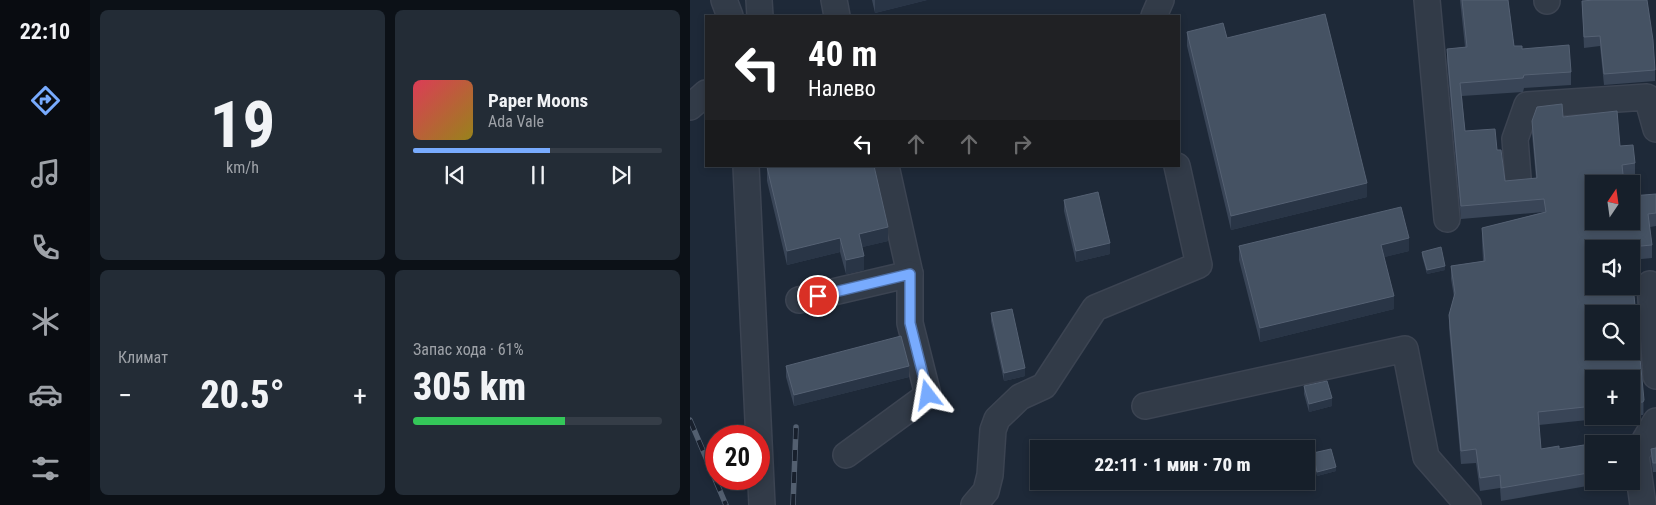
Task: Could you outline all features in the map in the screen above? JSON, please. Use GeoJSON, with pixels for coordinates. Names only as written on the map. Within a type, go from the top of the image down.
{"type":"FeatureCollection","features":[{"type":"Feature","properties":{"kind":"lane"},"geometry":{"type":"LineString","coordinates":[[759,0],[760,15]]}},
{"type":"Feature","properties":{"kind":"lane"},"geometry":{"type":"LineString","coordinates":[[834,0],[837,15]]}},
{"type":"Feature","properties":{"kind":"lane"},"geometry":{"type":"LineString","coordinates":[[1154,15],[1162,0]]}},
{"type":"Feature","properties":{"kind":"lane"},"geometry":{"type":"LineString","coordinates":[[1427,0],[1447,220]]}},
{"type":"Feature","properties":{"kind":"lane"},"geometry":{"type":"LineString","coordinates":[[690,107],[705,94]]}},
{"type":"Feature","properties":{"kind":"lane"},"geometry":{"type":"LineString","coordinates":[[1518,178],[1515,139],[1527,105],[1647,96],[1656,129]]}},
{"type":"Feature","properties":{"kind":"lane"},"geometry":{"type":"LineString","coordinates":[[746,167],[762,505]]}},
{"type":"Feature","properties":{"kind":"lane"},"geometry":{"type":"LineString","coordinates":[[846,455],[928,395],[910,323],[910,274],[886,167]]}},
{"type":"Feature","properties":{"kind":"lane"},"geometry":{"type":"LineString","coordinates":[[974,505],[986,491],[990,475],[993,430],[997,419],[1020,397],[1044,386],[1095,308],[1199,265],[1177,167]]}},
{"type":"Feature","properties":{"kind":"lane"},"geometry":{"type":"LineString","coordinates":[[799,300],[910,274]]}},
{"type":"Feature","properties":{"kind":"lane"},"geometry":{"type":"LineString","coordinates":[[1650,284],[1656,376]]}},
{"type":"Feature","properties":{"kind":"lane"},"geometry":{"type":"LineString","coordinates":[[1145,406],[1405,349],[1426,457],[1468,505]]}},
{"type":"Feature","properties":{"kind":"lane"},"geometry":{"type":"LineString","coordinates":[[1642,505],[1636,455],[1656,422]]}},
{"type":"Feature","properties":{"kind":"building"},"geometry":{"type":"Polygon","coordinates":[[[1462,0],[1508,0],[1514,46],[1522,46],[1522,49],[1569,45],[1571,72],[1524,75],[1523,78],[1460,83],[1465,131],[1495,129],[1497,150],[1501,150],[1505,181],[1537,178],[1532,121],[1537,107],[1562,104],[1563,117],[1617,111],[1620,146],[1633,145],[1635,163],[1622,165],[1623,175],[1585,175],[1585,230],[1640,230],[1640,195],[1656,194],[1656,213],[1648,214],[1652,245],[1640,246],[1640,240],[1585,240],[1585,295],[1634,295],[1635,305],[1585,305],[1585,360],[1640,360],[1640,358],[1643,402],[1640,402],[1640,370],[1585,370],[1585,407],[1538,412],[1541,449],[1559,446],[1559,449],[1585,445],[1585,474],[1501,488],[1500,475],[1480,478],[1476,449],[1461,451],[1449,315],[1455,293],[1451,266],[1485,261],[1482,228],[1546,212],[1544,199],[1461,206],[1447,49],[1467,47],[1462,0]]]}},
{"type":"Feature","properties":{"kind":"building"},"geometry":{"type":"Polygon","coordinates":[[[1647,0],[1655,70],[1604,74],[1600,36],[1584,37],[1582,1],[1647,0]]]}},
{"type":"Feature","properties":{"kind":"building"},"geometry":{"type":"Polygon","coordinates":[[[1325,14],[1367,183],[1231,216],[1187,32],[1223,23],[1227,38],[1325,14]]]}},
{"type":"Feature","properties":{"kind":"building"},"geometry":{"type":"Polygon","coordinates":[[[767,167],[874,167],[888,227],[859,234],[864,256],[846,260],[840,238],[787,251],[767,167]]]}},
{"type":"Feature","properties":{"kind":"building"},"geometry":{"type":"Polygon","coordinates":[[[1098,192],[1110,243],[1076,251],[1064,200],[1098,192]]]}},
{"type":"Feature","properties":{"kind":"building"},"geometry":{"type":"Polygon","coordinates":[[[1401,207],[1409,238],[1381,245],[1394,296],[1260,328],[1239,246],[1401,207]]]}},
{"type":"Feature","properties":{"kind":"building"},"geometry":{"type":"Polygon","coordinates":[[[1441,247],[1445,266],[1427,270],[1422,252],[1441,247]]]}},
{"type":"Feature","properties":{"kind":"building"},"geometry":{"type":"Polygon","coordinates":[[[1012,309],[1025,368],[1004,373],[991,313],[1012,309]]]}},
{"type":"Feature","properties":{"kind":"building"},"geometry":{"type":"Polygon","coordinates":[[[901,336],[909,366],[794,395],[786,366],[901,336]]]}},
{"type":"Feature","properties":{"kind":"building"},"geometry":{"type":"Polygon","coordinates":[[[1327,381],[1332,398],[1309,404],[1304,386],[1327,381]]]}},
{"type":"Feature","properties":{"kind":"building"},"geometry":{"type":"Polygon","coordinates":[[[1656,448],[1656,463],[1653,463],[1651,449],[1656,448]]]}},
{"type":"Feature","properties":{"kind":"building"},"geometry":{"type":"Polygon","coordinates":[[[1331,449],[1336,467],[1317,472],[1315,453],[1331,449]]]}},
{"type":"Feature","properties":{"kind":"railway"},"geometry":{"type":"LineString","coordinates":[[690,420],[726,505]]}},
{"type":"Feature","properties":{"kind":"railway"},"geometry":{"type":"LineString","coordinates":[[793,505],[796,427]]}},
{"type":"Feature","properties":{"kind":"route"},"geometry":{"type":"LineString","coordinates":[[818,296],[910,274],[910,323],[928,395]]}}]}
